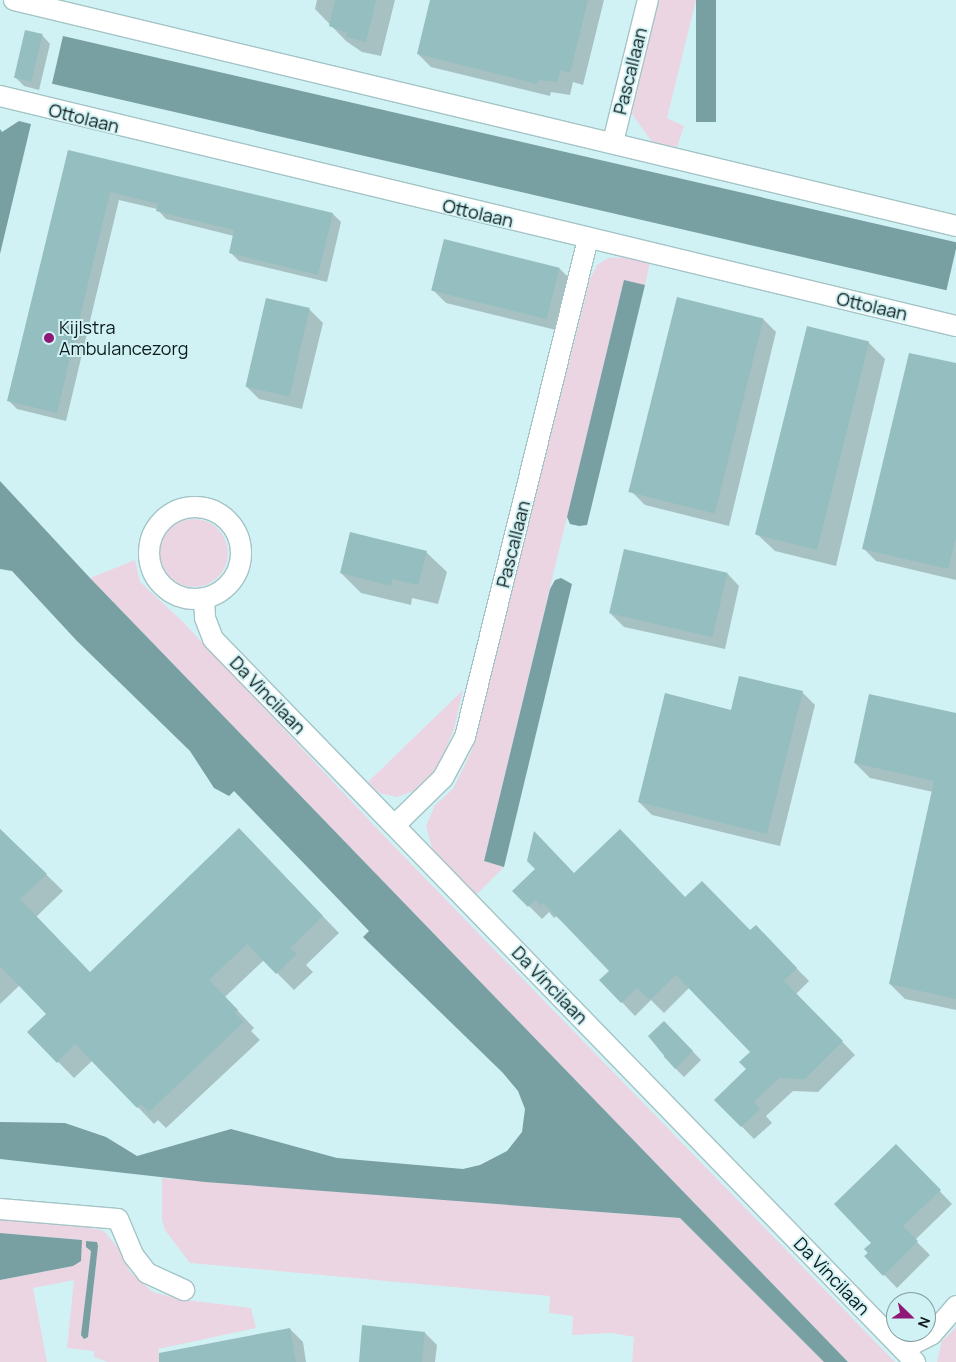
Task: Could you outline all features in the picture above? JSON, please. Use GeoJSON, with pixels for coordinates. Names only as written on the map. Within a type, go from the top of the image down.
{"type":"FeatureCollection","features":[{"type":"Feature","properties":{"kind":"street"},"geometry":{"type":"LineString","coordinates":[[14,0],[613,142],[956,226]]}},
{"type":"Feature","properties":{"kind":"street","name":"Pascallaan"},"geometry":{"type":"LineString","coordinates":[[613,142],[648,0]]}},
{"type":"Feature","properties":{"kind":"street","name":"Ottolaan"},"geometry":{"type":"LineString","coordinates":[[0,96],[956,326]]}},
{"type":"Feature","properties":{"kind":"street","name":"Pascallaan"},"geometry":{"type":"LineString","coordinates":[[395,825],[443,778],[465,737],[588,239]]}},
{"type":"Feature","properties":{"kind":"street"},"geometry":{"type":"LineString","coordinates":[[186,507],[202,507],[218,512],[230,522],[239,536],[241,552],[239,568],[231,582],[219,593],[204,598],[188,599],[172,594],[160,584],[150,562],[151,538],[159,524],[171,513],[186,507]]}},
{"type":"Feature","properties":{"kind":"street","name":"Da Vincilaan"},"geometry":{"type":"LineString","coordinates":[[204,598],[205,618],[213,639],[909,1355]]}},
{"type":"Feature","properties":{"kind":"street"},"geometry":{"type":"LineString","coordinates":[[0,1210],[118,1219],[129,1247],[147,1273],[184,1290]]}},
{"type":"Feature","properties":{"kind":"street"},"geometry":{"type":"LineString","coordinates":[[909,1355],[932,1334],[956,1306]]}},
{"type":"Feature","properties":{"kind":"shaded area"},"geometry":{"type":"Polygon","coordinates":[[[657,0],[696,0],[667,118],[684,126],[677,147],[652,142],[632,114],[657,0]]]}},
{"type":"Feature","properties":{"kind":"shaded area"},"geometry":{"type":"Polygon","coordinates":[[[629,257],[650,262],[645,285],[624,281],[484,861],[504,867],[476,895],[433,852],[426,826],[435,805],[453,789],[472,750],[590,279],[597,265],[608,258],[629,257]]]}},
{"type":"Feature","properties":{"kind":"shaded area"},"geometry":{"type":"Polygon","coordinates":[[[194,519],[207,521],[218,529],[226,540],[228,553],[226,566],[218,577],[207,585],[194,587],[181,585],[170,577],[162,566],[160,553],[162,540],[170,529],[181,521],[194,519]]]}},
{"type":"Feature","properties":{"kind":"shaded area"},"geometry":{"type":"Polygon","coordinates":[[[135,560],[140,582],[182,621],[386,838],[895,1362],[848,1362],[90,578],[135,560]]]}},
{"type":"Feature","properties":{"kind":"shaded area"},"geometry":{"type":"Polygon","coordinates":[[[463,690],[454,729],[438,767],[414,791],[397,797],[379,793],[368,782],[463,690]]]}},
{"type":"Feature","properties":{"kind":"shaded area"},"geometry":{"type":"Polygon","coordinates":[[[162,1178],[680,1218],[824,1362],[632,1362],[634,1337],[612,1333],[572,1335],[573,1316],[549,1313],[550,1296],[190,1263],[165,1230],[162,1220],[162,1178]]]}},
{"type":"Feature","properties":{"kind":"shaded area"},"geometry":{"type":"Polygon","coordinates":[[[0,1219],[83,1226],[104,1231],[119,1249],[130,1272],[153,1292],[179,1299],[251,1308],[256,1328],[158,1349],[160,1362],[108,1362],[94,1357],[94,1351],[67,1348],[74,1280],[33,1288],[47,1362],[0,1362],[0,1280],[73,1266],[82,1240],[0,1233],[0,1219]],[[86,1241],[91,1251],[88,1336],[98,1246],[97,1242],[86,1241]]]}},
{"type":"Feature","properties":{"kind":"shaded area"},"geometry":{"type":"Polygon","coordinates":[[[956,1327],[956,1362],[937,1362],[942,1341],[956,1327]]]}},
{"type":"Feature","properties":{"kind":"water"},"geometry":{"type":"Polygon","coordinates":[[[696,0],[716,0],[716,122],[696,122],[696,0]]]}},
{"type":"Feature","properties":{"kind":"water"},"geometry":{"type":"Polygon","coordinates":[[[63,36],[956,242],[946,290],[52,84],[63,36]]]}},
{"type":"Feature","properties":{"kind":"water"},"geometry":{"type":"Polygon","coordinates":[[[19,121],[31,124],[0,254],[0,129],[2,132],[19,121]]]}},
{"type":"Feature","properties":{"kind":"water"},"geometry":{"type":"Polygon","coordinates":[[[624,280],[645,285],[587,525],[579,526],[570,524],[567,517],[624,280]]]}},
{"type":"Feature","properties":{"kind":"water"},"geometry":{"type":"Polygon","coordinates":[[[0,481],[90,578],[848,1362],[824,1362],[680,1218],[205,1182],[0,1159],[0,1122],[65,1123],[106,1137],[137,1156],[231,1129],[337,1158],[463,1169],[480,1165],[507,1151],[522,1132],[525,1109],[518,1091],[503,1073],[363,937],[369,931],[234,791],[229,796],[214,788],[190,751],[77,641],[12,571],[0,569],[0,481]]]}},
{"type":"Feature","properties":{"kind":"water"},"geometry":{"type":"Polygon","coordinates":[[[561,578],[572,584],[504,867],[484,861],[550,589],[555,580],[561,578]]]}},
{"type":"Feature","properties":{"kind":"water"},"geometry":{"type":"Polygon","coordinates":[[[0,1233],[82,1240],[81,1261],[73,1266],[0,1280],[0,1233]]]}},
{"type":"Feature","properties":{"kind":"water"},"geometry":{"type":"Polygon","coordinates":[[[86,1241],[97,1242],[98,1246],[88,1337],[84,1339],[81,1335],[91,1251],[86,1247],[86,1241]]]}},
{"type":"Feature","properties":{"kind":"building"},"geometry":{"type":"Polygon","coordinates":[[[335,0],[376,0],[366,42],[346,37],[347,33],[329,26],[335,0]]]}},
{"type":"Feature","properties":{"kind":"building"},"geometry":{"type":"Polygon","coordinates":[[[430,0],[588,0],[570,73],[561,70],[557,82],[539,80],[537,84],[417,54],[430,0]]]}},
{"type":"Feature","properties":{"kind":"building"},"geometry":{"type":"Polygon","coordinates":[[[25,30],[43,34],[32,82],[14,78],[25,30]]]}},
{"type":"Feature","properties":{"kind":"building","name":"Kijlstra Ambulancezorg"},"geometry":{"type":"Polygon","coordinates":[[[68,150],[333,213],[318,275],[229,253],[234,230],[156,211],[158,204],[110,192],[57,413],[7,401],[68,150]]]}},
{"type":"Feature","properties":{"kind":"building"},"geometry":{"type":"Polygon","coordinates":[[[444,239],[559,268],[547,319],[431,290],[444,239]]]}},
{"type":"Feature","properties":{"kind":"building"},"geometry":{"type":"Polygon","coordinates":[[[677,297],[763,319],[715,514],[628,492],[677,297]]]}},
{"type":"Feature","properties":{"kind":"building"},"geometry":{"type":"Polygon","coordinates":[[[266,298],[310,308],[289,397],[246,387],[266,298]]]}},
{"type":"Feature","properties":{"kind":"building"},"geometry":{"type":"Polygon","coordinates":[[[807,326],[869,341],[817,550],[755,535],[807,326]]]}},
{"type":"Feature","properties":{"kind":"building"},"geometry":{"type":"Polygon","coordinates":[[[909,353],[956,363],[956,537],[948,569],[862,549],[909,353]]]}},
{"type":"Feature","properties":{"kind":"building"},"geometry":{"type":"Polygon","coordinates":[[[350,532],[427,551],[418,585],[392,579],[391,586],[340,573],[350,532]]]}},
{"type":"Feature","properties":{"kind":"building"},"geometry":{"type":"Polygon","coordinates":[[[624,549],[727,573],[712,637],[609,613],[624,549]]]}},
{"type":"Feature","properties":{"kind":"building"},"geometry":{"type":"Polygon","coordinates":[[[739,676],[803,691],[767,834],[638,802],[665,693],[731,710],[739,676]]]}},
{"type":"Feature","properties":{"kind":"building"},"geometry":{"type":"Polygon","coordinates":[[[869,694],[956,713],[956,999],[889,984],[934,781],[854,763],[869,694]]]}},
{"type":"Feature","properties":{"kind":"building"},"geometry":{"type":"Polygon","coordinates":[[[239,828],[323,916],[290,948],[297,954],[276,974],[247,944],[209,980],[238,1010],[235,1013],[244,1022],[149,1112],[141,1104],[137,1108],[75,1044],[57,1063],[27,1032],[46,1014],[0,966],[0,829],[47,874],[20,899],[90,972],[239,828]]]}},
{"type":"Feature","properties":{"kind":"building"},"geometry":{"type":"Polygon","coordinates":[[[620,829],[685,897],[702,881],[750,930],[756,925],[797,968],[784,981],[843,1041],[805,1079],[779,1078],[754,1102],[760,1109],[741,1127],[714,1100],[746,1069],[739,1062],[750,1052],[676,975],[650,1000],[637,988],[621,1003],[599,980],[609,971],[565,925],[543,903],[541,906],[535,900],[528,907],[512,891],[535,869],[527,861],[534,831],[574,873],[620,829]]]}},
{"type":"Feature","properties":{"kind":"building"},"geometry":{"type":"Polygon","coordinates":[[[664,1021],[693,1051],[675,1069],[648,1036],[664,1021]]]}},
{"type":"Feature","properties":{"kind":"building"},"geometry":{"type":"Polygon","coordinates":[[[896,1144],[941,1190],[903,1226],[918,1241],[883,1276],[864,1256],[868,1253],[864,1249],[871,1243],[834,1204],[896,1144]]]}},
{"type":"Feature","properties":{"kind":"building"},"geometry":{"type":"Polygon","coordinates":[[[362,1325],[425,1332],[422,1362],[359,1362],[362,1325]]]}},
{"type":"Feature","properties":{"kind":"building"},"geometry":{"type":"Polygon","coordinates":[[[290,1328],[296,1362],[159,1362],[159,1353],[290,1328]]]}},
{"type":"Feature","properties":{"kind":"place","name":"Kijlstra Ambulancezorg"},"geometry":{"type":"Point","coordinates":[49,338]}}]}
